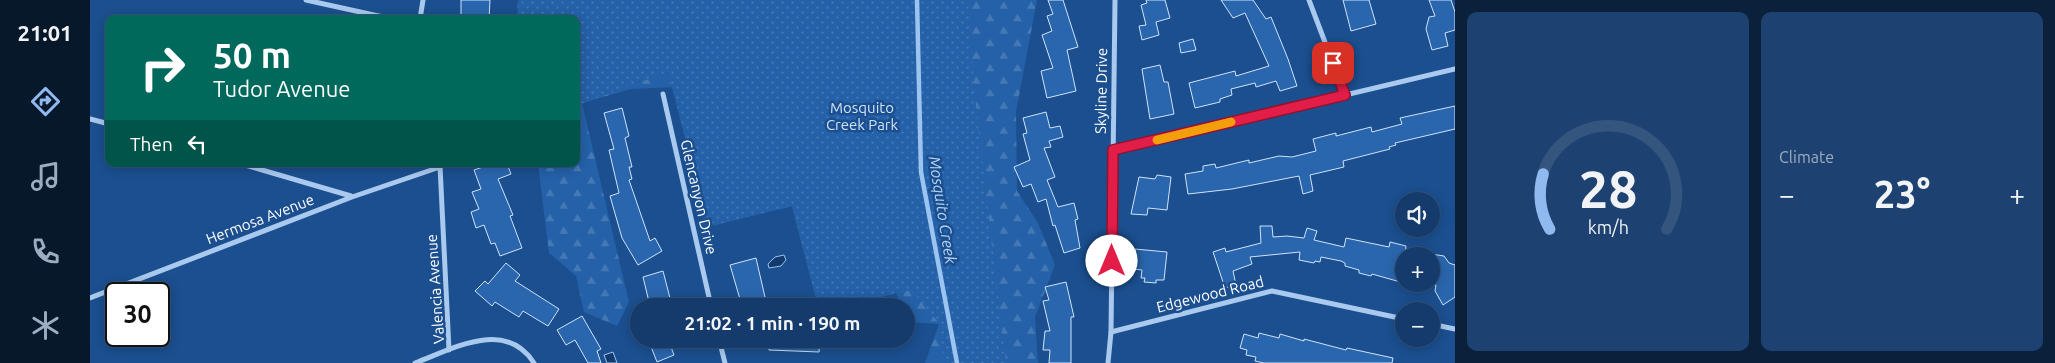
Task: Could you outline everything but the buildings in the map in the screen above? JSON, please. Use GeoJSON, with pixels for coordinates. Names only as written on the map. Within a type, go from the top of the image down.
{"type":"FeatureCollection","features":[{"type":"Feature","properties":{"kind":"street"},"geometry":{"type":"LineString","coordinates":[[306,0],[374,15]]}},
{"type":"Feature","properties":{"kind":"street"},"geometry":{"type":"LineString","coordinates":[[421,15],[423,0]]}},
{"type":"Feature","properties":{"kind":"street","name":"Skyline Drive"},"geometry":{"type":"LineString","coordinates":[[1108,363],[1111,332],[1114,0]]}},
{"type":"Feature","properties":{"kind":"street"},"geometry":{"type":"LineString","coordinates":[[1309,0],[1345,95]]}},
{"type":"Feature","properties":{"kind":"street"},"geometry":{"type":"LineString","coordinates":[[1113,150],[1455,69]]}},
{"type":"Feature","properties":{"kind":"street","name":"Glencanyon Drive"},"geometry":{"type":"LineString","coordinates":[[663,94],[710,298]]}},
{"type":"Feature","properties":{"kind":"street"},"geometry":{"type":"LineString","coordinates":[[90,119],[105,123]]}},
{"type":"Feature","properties":{"kind":"street"},"geometry":{"type":"LineString","coordinates":[[252,167],[352,197]]}},
{"type":"Feature","properties":{"kind":"street","name":"Hermosa Avenue"},"geometry":{"type":"LineString","coordinates":[[90,298],[434,167]]}},
{"type":"Feature","properties":{"kind":"street","name":"Valencia Avenue"},"geometry":{"type":"LineString","coordinates":[[440,167],[449,350],[475,340],[496,339],[514,343],[526,351],[534,363]]}},
{"type":"Feature","properties":{"kind":"street","name":"Edgewood Road"},"geometry":{"type":"LineString","coordinates":[[1111,332],[1272,291],[1395,317]]}},
{"type":"Feature","properties":{"kind":"street"},"geometry":{"type":"LineString","coordinates":[[1440,326],[1455,329]]}},
{"type":"Feature","properties":{"kind":"street"},"geometry":{"type":"LineString","coordinates":[[721,348],[725,363]]}},
{"type":"Feature","properties":{"kind":"street"},"geometry":{"type":"LineString","coordinates":[[415,363],[449,350]]}},
{"type":"Feature","properties":{"kind":"green space","name":"Mosquito Creek Park"},"geometry":{"type":"Polygon","coordinates":[[[519,0],[968,0],[975,98],[1006,363],[944,363],[939,323],[911,290],[876,298],[816,298],[792,206],[708,227],[668,72],[580,105],[580,15],[519,15],[517,5],[519,0]]]}},
{"type":"Feature","properties":{"kind":"green space","name":"Mosquito Creek Park"},"geometry":{"type":"Polygon","coordinates":[[[522,0],[1037,0],[1016,112],[1017,191],[1038,223],[1055,265],[1035,317],[1038,363],[925,363],[939,324],[915,322],[915,298],[898,298],[896,293],[875,298],[816,298],[792,206],[705,227],[677,87],[631,89],[582,103],[629,302],[617,326],[584,312],[576,276],[549,253],[538,167],[580,167],[580,15],[516,15],[522,0]]]}},
{"type":"Feature","properties":{"kind":"shaded area"},"geometry":{"type":"Polygon","coordinates":[[[784,255],[786,260],[781,266],[769,268],[768,264],[775,257],[784,255]]]}},
{"type":"Feature","properties":{"kind":"shaded area"},"geometry":{"type":"Polygon","coordinates":[[[613,352],[617,363],[607,363],[604,355],[613,352]]]}},
{"type":"Feature","properties":{"kind":"waterway","name":"Mosquito Creek"},"geometry":{"type":"LineString","coordinates":[[917,0],[921,172],[957,363]]}},
{"type":"Feature","properties":{"kind":"slow traffic"},"geometry":{"type":"LineString","coordinates":[[1157,140],[1231,122]]}},
{"type":"Feature","properties":{"kind":"route"},"geometry":{"type":"LineString","coordinates":[[1112,261],[1113,150],[1345,95],[1333,63]]}}]}
